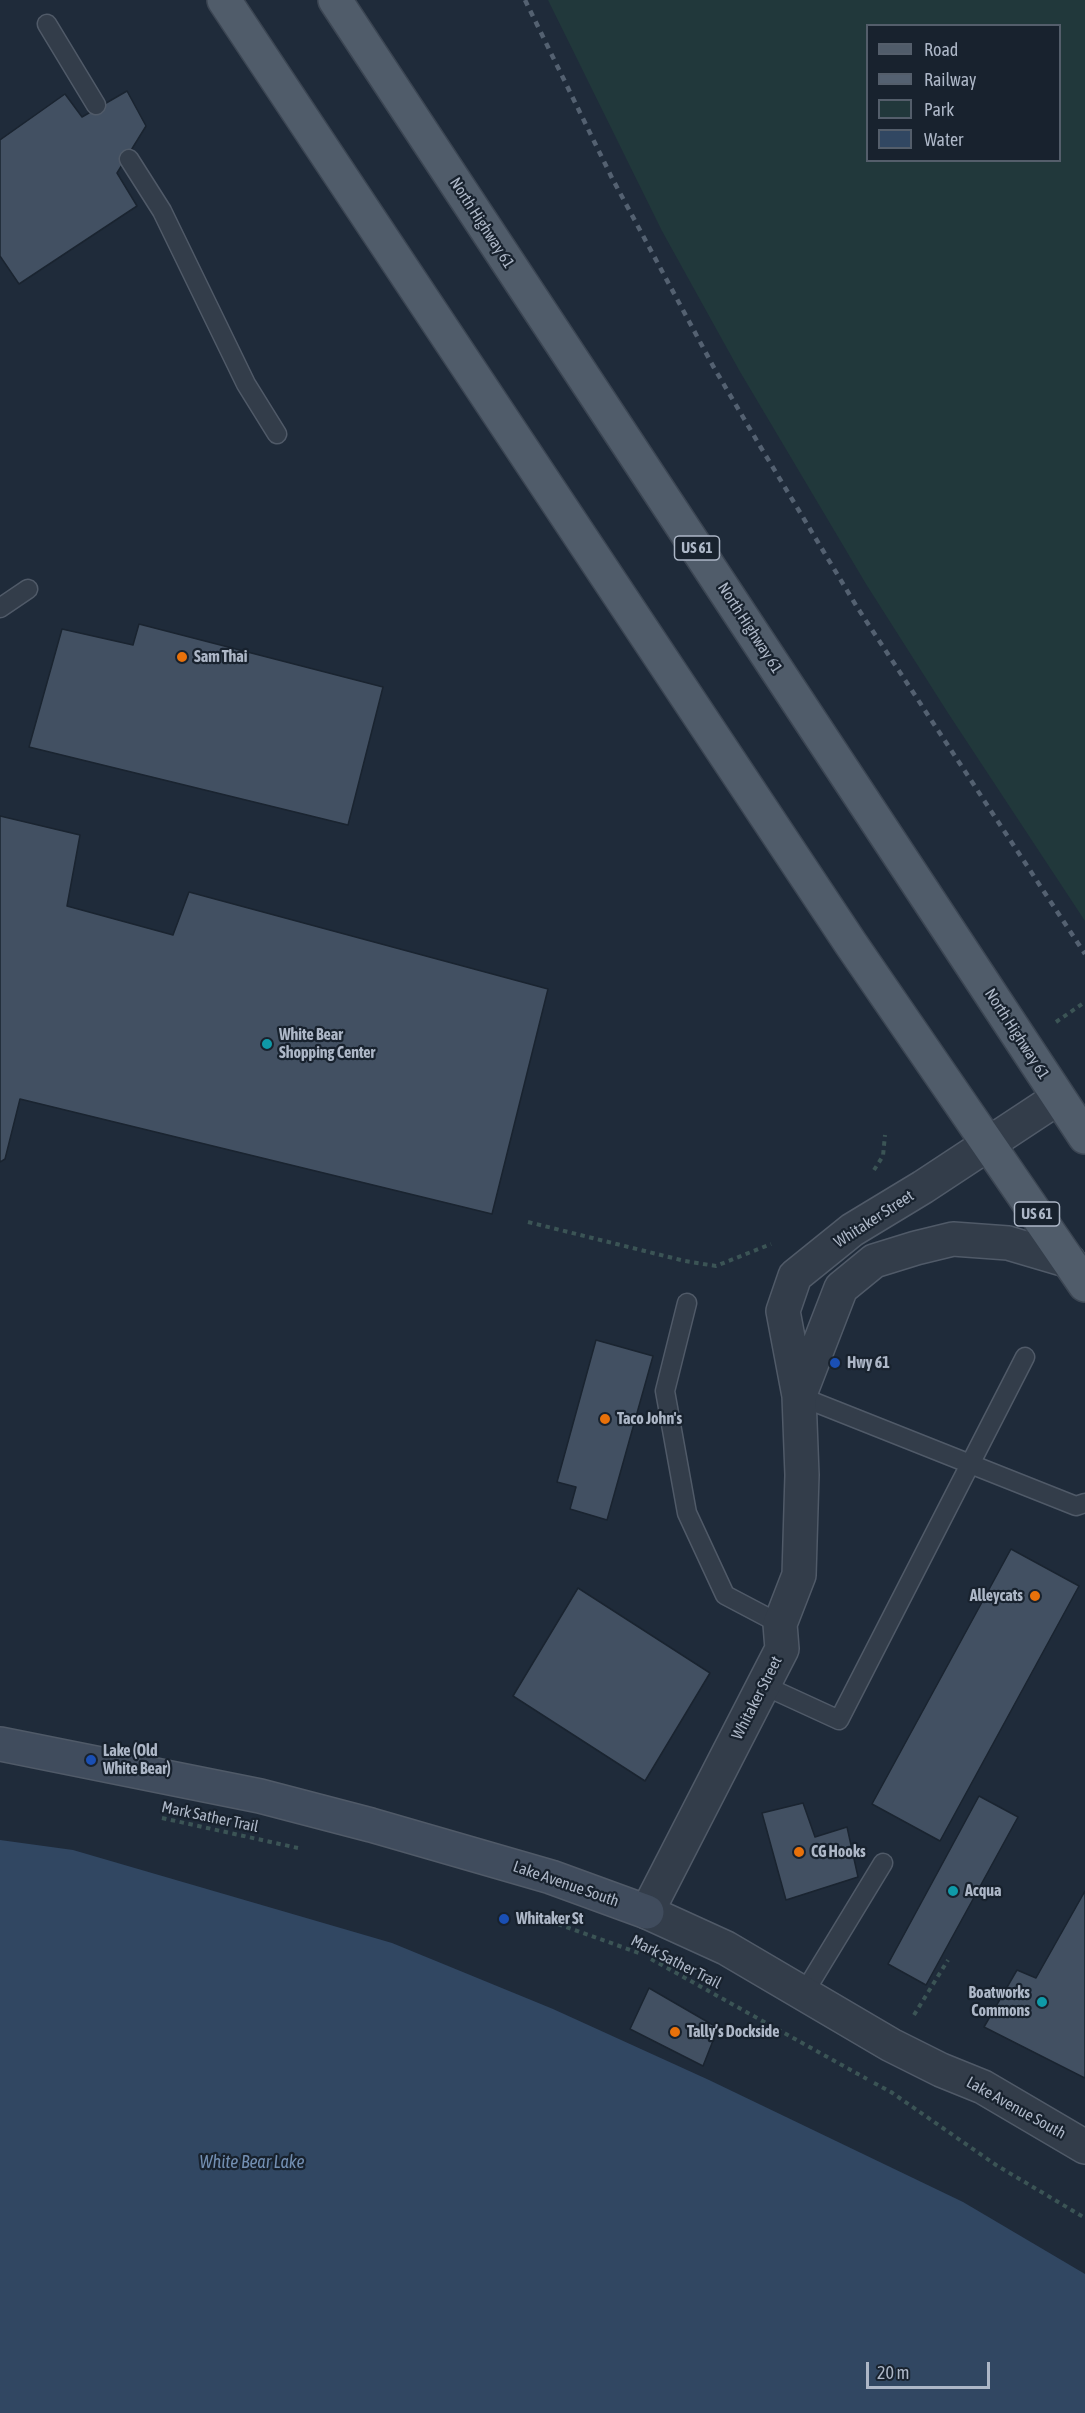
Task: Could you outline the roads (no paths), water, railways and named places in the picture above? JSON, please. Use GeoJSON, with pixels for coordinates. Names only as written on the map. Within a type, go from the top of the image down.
{"type":"FeatureCollection","features":[{"type":"Feature","properties":{"kind":"main road","name":"US 61"},"geometry":{"type":"LineString","coordinates":[[224,0],[851,944],[990,1143],[1077,1273]]}},
{"type":"Feature","properties":{"kind":"main road","name":"North Highway 61"},"geometry":{"type":"LineString","coordinates":[[335,0],[1085,1137]]}},
{"type":"Feature","properties":{"kind":"street","name":"Whitaker Street"},"geometry":{"type":"LineString","coordinates":[[647,1911],[765,1686],[782,1649],[780,1624],[799,1575],[802,1475],[800,1396],[783,1311],[795,1276],[852,1230],[1058,1098]]}},
{"type":"Feature","properties":{"kind":"street","name":"Whitaker Street"},"geometry":{"type":"LineString","coordinates":[[800,1396],[812,1359],[841,1288],[874,1261],[953,1239],[1008,1243],[1077,1273]]}},
{"type":"Feature","properties":{"kind":"street","name":"Lake Avenue South"},"geometry":{"type":"LineString","coordinates":[[0,1744],[260,1796],[371,1825],[551,1877],[647,1911],[726,1948],[895,2047],[941,2070],[983,2087],[1085,2147]]}},
{"type":"Feature","properties":{"kind":"lane"},"geometry":{"type":"LineString","coordinates":[[47,24],[96,105]]}},
{"type":"Feature","properties":{"kind":"lane"},"geometry":{"type":"LineString","coordinates":[[129,159],[162,211],[246,384],[278,434]]}},
{"type":"Feature","properties":{"kind":"lane"},"geometry":{"type":"LineString","coordinates":[[0,608],[28,589]]}},
{"type":"Feature","properties":{"kind":"lane"},"geometry":{"type":"LineString","coordinates":[[687,1303],[665,1391],[687,1514],[724,1595],[780,1624]]}},
{"type":"Feature","properties":{"kind":"lane"},"geometry":{"type":"LineString","coordinates":[[765,1686],[839,1720],[1025,1357]]}},
{"type":"Feature","properties":{"kind":"lane"},"geometry":{"type":"LineString","coordinates":[[800,1396],[1076,1506],[1085,1503]]}},
{"type":"Feature","properties":{"kind":"lane"},"geometry":{"type":"LineString","coordinates":[[804,1994],[883,1863]]}},
{"type":"Feature","properties":{"kind":"water","name":"White Bear Lake"},"geometry":{"type":"Polygon","coordinates":[[[0,1840],[73,1850],[392,1943],[553,2009],[709,2080],[963,2202],[1085,2274],[1085,2413],[0,2413],[0,1840]]]}},
{"type":"Feature","properties":{"kind":"railway"},"geometry":{"type":"LineString","coordinates":[[525,0],[612,178],[713,366],[857,607],[1085,954]]}},
{"type":"Feature","properties":{"kind":"place","name":"Sam Thai"},"geometry":{"type":"Point","coordinates":[182,657]}},
{"type":"Feature","properties":{"kind":"place","name":"White Bear Shopping Center"},"geometry":{"type":"Point","coordinates":[267,1044]}},
{"type":"Feature","properties":{"kind":"place","name":"Hwy 61"},"geometry":{"type":"Point","coordinates":[835,1363]}},
{"type":"Feature","properties":{"kind":"place","name":"Taco John's"},"geometry":{"type":"Point","coordinates":[605,1419]}},
{"type":"Feature","properties":{"kind":"place","name":"Alleycats"},"geometry":{"type":"Point","coordinates":[1035,1596]}},
{"type":"Feature","properties":{"kind":"place","name":"Lake (Old White Bear)"},"geometry":{"type":"Point","coordinates":[91,1760]}},
{"type":"Feature","properties":{"kind":"place","name":"CG Hooks"},"geometry":{"type":"Point","coordinates":[799,1852]}},
{"type":"Feature","properties":{"kind":"place","name":"Acqua"},"geometry":{"type":"Point","coordinates":[953,1891]}},
{"type":"Feature","properties":{"kind":"place","name":"Whitaker St"},"geometry":{"type":"Point","coordinates":[504,1919]}},
{"type":"Feature","properties":{"kind":"place","name":"Boatworks Commons"},"geometry":{"type":"Point","coordinates":[1042,2002]}},
{"type":"Feature","properties":{"kind":"place","name":"Tally’s Dockside"},"geometry":{"type":"Point","coordinates":[675,2032]}}]}
